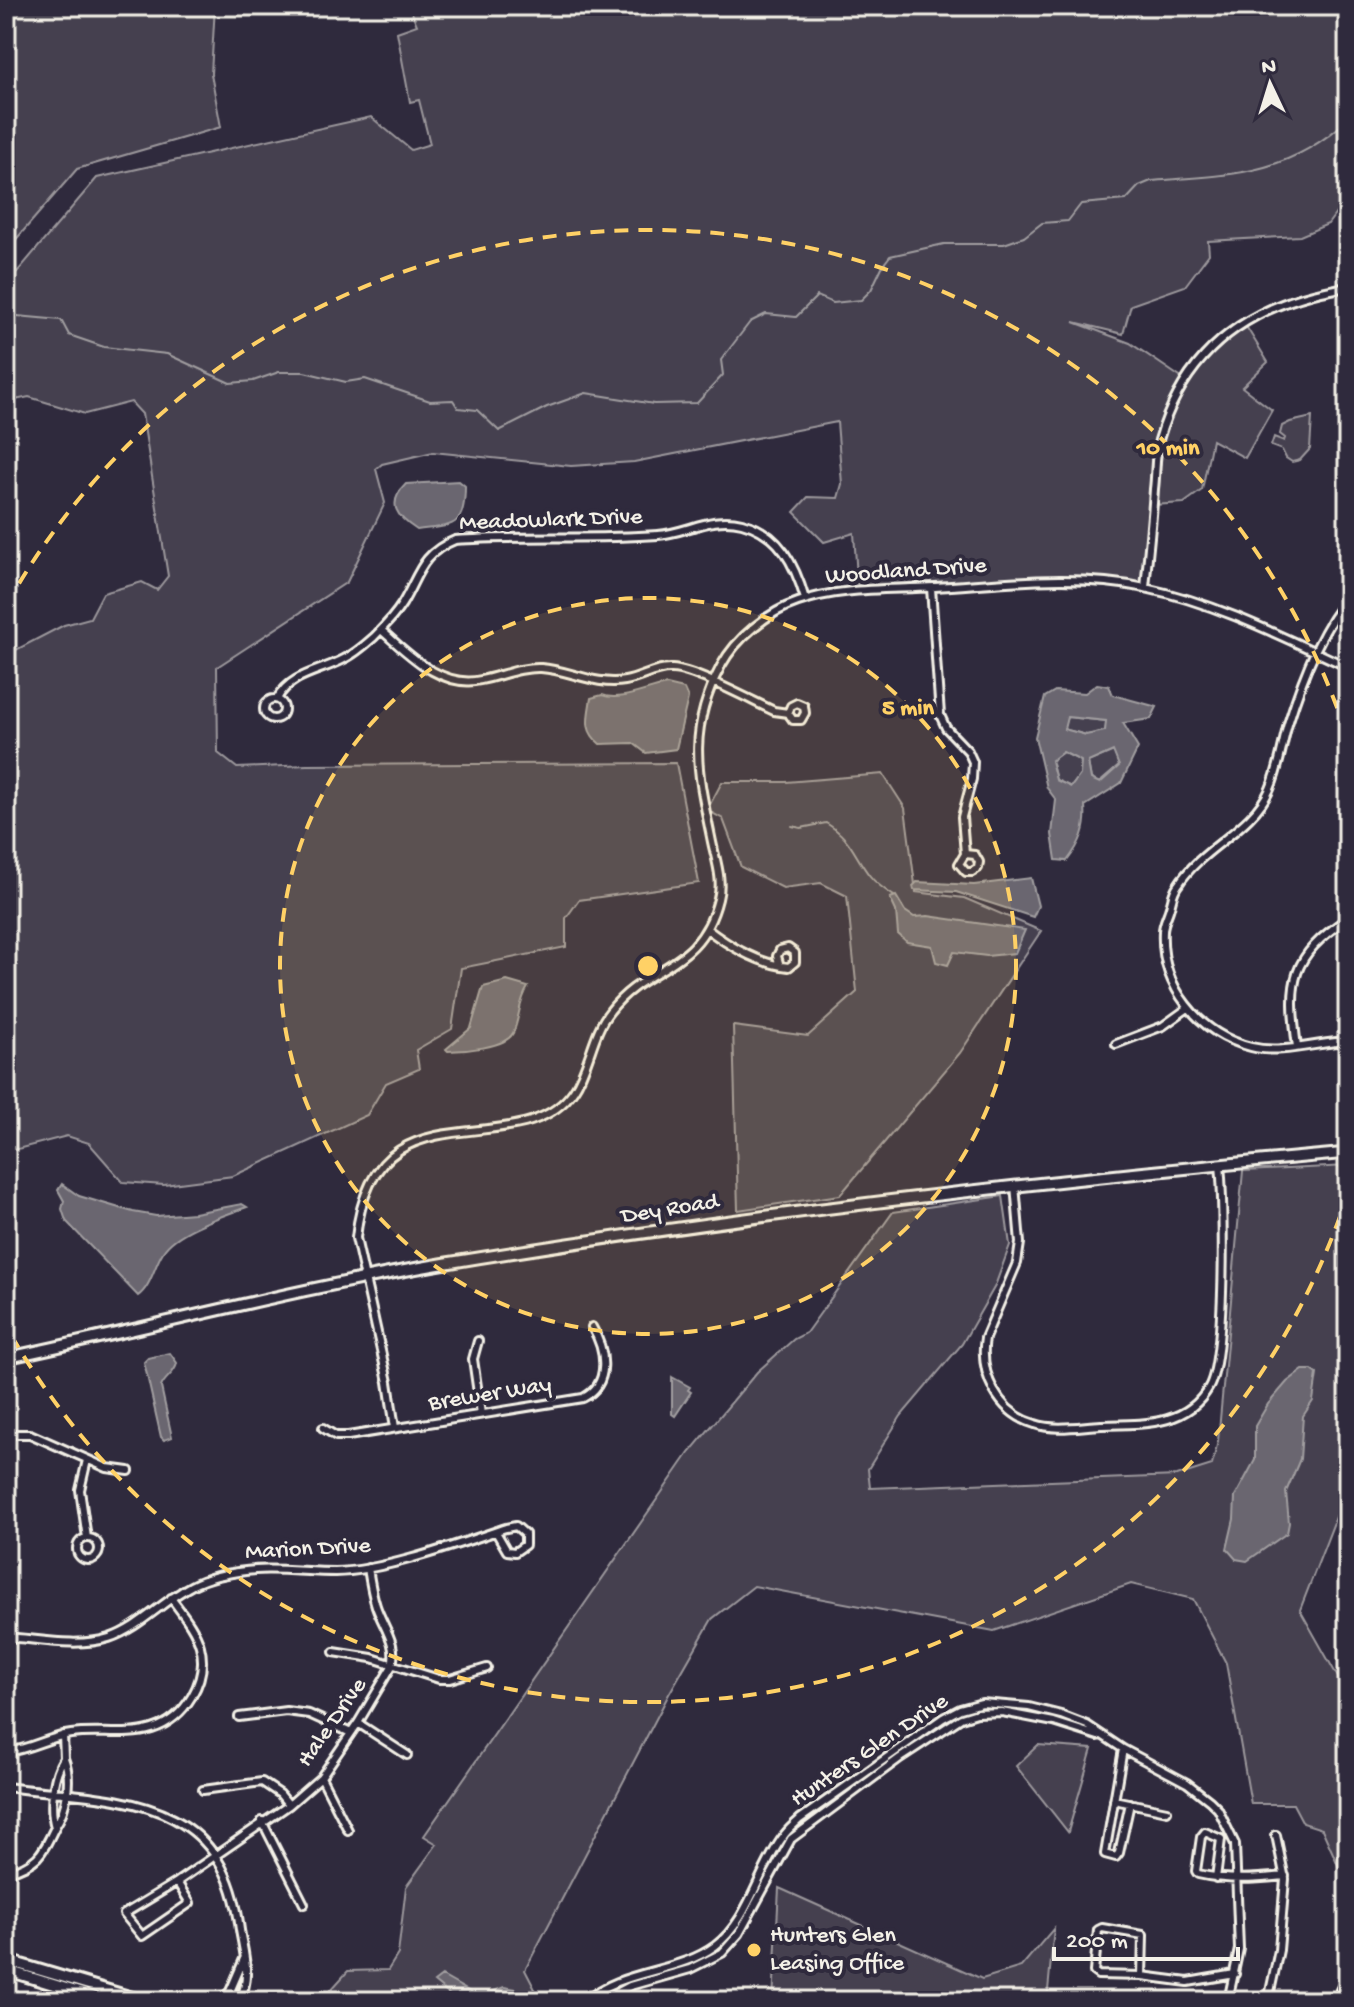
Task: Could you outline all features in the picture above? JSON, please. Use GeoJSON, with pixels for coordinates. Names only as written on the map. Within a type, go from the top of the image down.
{"type":"FeatureCollection","features":[{"type":"Feature","properties":{"kind":"main road","name":"Dey Road"},"geometry":{"type":"LineString","coordinates":[[6,1358],[364,1278],[766,1215],[1015,1185],[1348,1153]]}},
{"type":"Feature","properties":{"kind":"main road"},"geometry":{"type":"LineString","coordinates":[[6,1960],[144,2001]]}},
{"type":"Feature","properties":{"kind":"main road"},"geometry":{"type":"LineString","coordinates":[[6,1970],[107,2001]]}},
{"type":"Feature","properties":{"kind":"street"},"geometry":{"type":"LineString","coordinates":[[1145,588],[1158,443],[1174,400],[1198,361],[1237,326],[1309,293],[1348,287]]}},
{"type":"Feature","properties":{"kind":"street","name":"Meadowlark Drive"},"geometry":{"type":"LineString","coordinates":[[277,699],[283,688],[292,681],[344,659],[381,630],[404,601],[421,564],[441,545],[455,540],[660,535],[709,521],[741,523],[780,546],[797,574],[805,599]]}},
{"type":"Feature","properties":{"kind":"street","name":"Woodland Drive"},"geometry":{"type":"LineString","coordinates":[[395,1428],[356,1238],[364,1194],[384,1164],[417,1141],[528,1122],[556,1106],[572,1093],[606,1015],[621,997],[683,958],[707,929],[720,886],[697,769],[698,723],[722,663],[739,640],[788,605],[844,592],[1068,580],[1114,582],[1184,598],[1348,667]]}},
{"type":"Feature","properties":{"kind":"street"},"geometry":{"type":"LineString","coordinates":[[931,588],[940,715],[946,728],[968,751],[973,762],[962,817],[965,854]]}},
{"type":"Feature","properties":{"kind":"street"},"geometry":{"type":"LineString","coordinates":[[1348,598],[1324,634],[1316,653],[1289,722],[1270,791],[1249,819],[1190,868],[1175,887],[1163,929],[1165,957],[1171,979],[1188,1008],[1202,1024],[1235,1042],[1254,1048],[1348,1041]]}},
{"type":"Feature","properties":{"kind":"street"},"geometry":{"type":"LineString","coordinates":[[381,630],[425,667],[440,675],[466,681],[541,668],[595,681],[625,681],[655,670],[670,669],[683,671],[774,711],[788,713]]}},
{"type":"Feature","properties":{"kind":"street"},"geometry":{"type":"LineString","coordinates":[[1297,1047],[1291,1005],[1293,985],[1305,954],[1315,942],[1348,918]]}},
{"type":"Feature","properties":{"kind":"street"},"geometry":{"type":"LineString","coordinates":[[707,929],[753,958],[765,963],[779,963]]}},
{"type":"Feature","properties":{"kind":"street"},"geometry":{"type":"LineString","coordinates":[[1116,1044],[1163,1026],[1188,1008]]}},
{"type":"Feature","properties":{"kind":"street"},"geometry":{"type":"LineString","coordinates":[[1015,1185],[1020,1243],[1017,1263],[985,1338],[983,1350],[990,1384],[1009,1410],[1036,1425],[1152,1423],[1173,1419],[1192,1408],[1210,1387],[1215,1374],[1223,1231],[1220,1165]]}},
{"type":"Feature","properties":{"kind":"street","name":"Brewer Way"},"geometry":{"type":"LineString","coordinates":[[323,1428],[336,1436],[583,1398],[593,1393],[603,1374],[601,1347],[592,1327]]}},
{"type":"Feature","properties":{"kind":"street"},"geometry":{"type":"LineString","coordinates":[[478,1341],[473,1359],[481,1414]]}},
{"type":"Feature","properties":{"kind":"street"},"geometry":{"type":"LineString","coordinates":[[6,1434],[30,1434],[107,1468],[129,1471]]}},
{"type":"Feature","properties":{"kind":"street"},"geometry":{"type":"LineString","coordinates":[[87,1460],[80,1490],[87,1538]]}},
{"type":"Feature","properties":{"kind":"street"},"geometry":{"type":"LineString","coordinates":[[511,1527],[520,1528],[525,1534],[525,1545],[515,1552],[507,1551],[496,1532],[511,1527]]}},
{"type":"Feature","properties":{"kind":"street","name":"Marion Drive"},"geometry":{"type":"LineString","coordinates":[[6,1637],[77,1643],[105,1639],[136,1624],[196,1583],[231,1573],[254,1570],[336,1572],[368,1568],[496,1532]]}},
{"type":"Feature","properties":{"kind":"street","name":"Hale Drive"},"geometry":{"type":"LineString","coordinates":[[177,1882],[190,1903],[142,1936],[124,1914],[177,1882],[289,1805],[321,1777],[358,1723],[392,1666],[394,1647],[373,1597],[368,1568]]}},
{"type":"Feature","properties":{"kind":"street"},"geometry":{"type":"LineString","coordinates":[[6,1752],[63,1735],[152,1729],[174,1718],[188,1703],[198,1683],[201,1648],[193,1630],[171,1598]]}},
{"type":"Feature","properties":{"kind":"street"},"geometry":{"type":"LineString","coordinates":[[334,1652],[372,1658],[439,1679],[450,1679],[487,1668]]}},
{"type":"Feature","properties":{"kind":"street","name":"Hunters Glen Drive"},"geometry":{"type":"LineString","coordinates":[[586,2001],[594,1994],[628,1979],[682,1963],[717,1944],[734,1927],[783,1836],[800,1819],[943,1718],[982,1703],[1003,1703],[1061,1715],[1087,1725],[1102,1737],[1187,1783],[1218,1809],[1235,1844],[1237,1880],[1239,1949],[1228,2001]]}},
{"type":"Feature","properties":{"kind":"street"},"geometry":{"type":"LineString","coordinates":[[239,1717],[286,1711],[309,1714],[351,1733]]}},
{"type":"Feature","properties":{"kind":"street","name":"Hunters Glen Drive"},"geometry":{"type":"LineString","coordinates":[[602,2001],[630,1986],[690,1969],[722,1953],[739,1934],[791,1839],[900,1758],[961,1718],[977,1713],[1014,1714],[1102,1737]]}},
{"type":"Feature","properties":{"kind":"street"},"geometry":{"type":"LineString","coordinates":[[358,1723],[407,1755]]}},
{"type":"Feature","properties":{"kind":"street"},"geometry":{"type":"LineString","coordinates":[[6,1873],[29,1866],[42,1854],[61,1817],[68,1769],[63,1735]]}},
{"type":"Feature","properties":{"kind":"street"},"geometry":{"type":"LineString","coordinates":[[1123,1749],[1105,1854],[1116,1857],[1130,1803]]}},
{"type":"Feature","properties":{"kind":"street"},"geometry":{"type":"LineString","coordinates":[[55,1827],[52,1817],[54,1794],[58,1767],[64,1758]]}},
{"type":"Feature","properties":{"kind":"street"},"geometry":{"type":"LineString","coordinates":[[321,1777],[348,1830]]}},
{"type":"Feature","properties":{"kind":"street"},"geometry":{"type":"LineString","coordinates":[[203,1790],[262,1782],[280,1794],[289,1805]]}},
{"type":"Feature","properties":{"kind":"street"},"geometry":{"type":"LineString","coordinates":[[6,1787],[124,1800],[145,1805],[189,1829],[214,1854],[230,1885],[238,1911],[247,1967],[246,1985],[239,2001]]}},
{"type":"Feature","properties":{"kind":"street"},"geometry":{"type":"LineString","coordinates":[[1114,1800],[1167,1811]]}},
{"type":"Feature","properties":{"kind":"street"},"geometry":{"type":"LineString","coordinates":[[262,1821],[304,1904]]}},
{"type":"Feature","properties":{"kind":"street"},"geometry":{"type":"LineString","coordinates":[[1216,1878],[1221,1839],[1205,1832],[1196,1871],[1198,1874],[1216,1878],[1237,1880],[1285,1876]]}},
{"type":"Feature","properties":{"kind":"street"},"geometry":{"type":"LineString","coordinates":[[1268,2001],[1279,1950],[1285,1876],[1276,1835]]}},
{"type":"Feature","properties":{"kind":"street"},"geometry":{"type":"LineString","coordinates":[[1142,1976],[1143,1935],[1098,1929],[1094,1972],[1098,1975],[1142,1976],[1188,1982],[1235,1974]]}},
{"type":"Feature","properties":{"kind":"street"},"geometry":{"type":"LineString","coordinates":[[225,1998],[244,1959]]}},
{"type":"Feature","properties":{"kind":"street"},"geometry":{"type":"LineString","coordinates":[[1339,2001],[1340,1990],[1348,1975]]}},
{"type":"Feature","properties":{"kind":"shaded area"},"geometry":{"type":"Polygon","coordinates":[[[6,6],[215,6],[211,74],[221,127],[77,169],[6,251],[6,6]]]}},
{"type":"Feature","properties":{"kind":"shaded area"},"geometry":{"type":"Polygon","coordinates":[[[409,6],[1348,6],[1348,197],[1328,224],[1300,236],[1208,241],[1209,254],[1185,286],[1131,305],[1123,334],[1074,322],[1130,343],[1186,381],[1244,323],[1268,362],[1242,387],[1272,410],[1245,458],[1212,440],[1202,490],[1184,503],[1153,505],[1146,588],[1000,583],[858,592],[854,533],[824,542],[794,512],[808,497],[838,498],[842,484],[837,422],[634,462],[571,466],[433,452],[382,464],[376,469],[385,503],[347,582],[217,667],[218,753],[237,768],[676,763],[699,883],[579,900],[566,918],[566,947],[461,968],[452,1029],[416,1050],[419,1069],[386,1083],[367,1115],[233,1176],[164,1185],[123,1182],[89,1143],[67,1136],[6,1152],[6,655],[64,625],[90,618],[103,593],[142,582],[157,590],[168,576],[142,414],[131,402],[85,414],[29,397],[6,402],[6,285],[97,178],[371,117],[411,150],[430,144],[419,100],[410,102],[397,32],[417,25],[409,6]]]}},
{"type":"Feature","properties":{"kind":"shaded area"},"geometry":{"type":"Polygon","coordinates":[[[1312,417],[1310,449],[1300,460],[1292,462],[1282,450],[1271,446],[1274,437],[1284,441],[1280,434],[1282,426],[1312,417]]]}},
{"type":"Feature","properties":{"kind":"shaded area"},"geometry":{"type":"Polygon","coordinates":[[[459,481],[465,486],[463,510],[459,518],[448,525],[417,530],[396,510],[396,498],[406,484],[459,481]]]}},
{"type":"Feature","properties":{"kind":"shaded area"},"geometry":{"type":"Polygon","coordinates":[[[1097,684],[1109,686],[1113,695],[1157,707],[1151,719],[1123,723],[1138,748],[1121,783],[1085,806],[1084,828],[1076,848],[1067,861],[1056,860],[1052,834],[1056,800],[1047,788],[1035,737],[1045,697],[1055,691],[1085,693],[1097,684]],[[1067,717],[1064,729],[1086,735],[1105,731],[1106,721],[1067,717]],[[1113,751],[1088,762],[1091,779],[1100,783],[1119,766],[1113,751]],[[1063,752],[1051,761],[1056,780],[1071,787],[1080,775],[1081,761],[1063,752]]]}},
{"type":"Feature","properties":{"kind":"shaded area"},"geometry":{"type":"Polygon","coordinates":[[[667,685],[684,689],[688,698],[676,749],[646,753],[633,743],[600,744],[591,734],[588,723],[591,698],[626,696],[667,685]]]}},
{"type":"Feature","properties":{"kind":"shaded area"},"geometry":{"type":"Polygon","coordinates":[[[1067,717],[1107,721],[1105,731],[1087,735],[1063,729],[1067,717]]]}},
{"type":"Feature","properties":{"kind":"shaded area"},"geometry":{"type":"Polygon","coordinates":[[[1114,751],[1119,766],[1099,783],[1091,779],[1088,762],[1114,751]]]}},
{"type":"Feature","properties":{"kind":"shaded area"},"geometry":{"type":"Polygon","coordinates":[[[1063,752],[1081,761],[1080,775],[1071,787],[1056,780],[1051,760],[1063,752]]]}},
{"type":"Feature","properties":{"kind":"shaded area"},"geometry":{"type":"Polygon","coordinates":[[[883,774],[905,808],[916,892],[964,898],[1041,931],[960,1053],[840,1195],[738,1210],[733,1026],[808,1036],[857,992],[847,896],[821,883],[783,888],[741,867],[723,819],[707,810],[722,782],[786,782],[883,774]]]}},
{"type":"Feature","properties":{"kind":"shaded area"},"geometry":{"type":"Polygon","coordinates":[[[1031,878],[1038,906],[1033,917],[956,892],[914,890],[913,886],[917,882],[974,885],[1031,878]]]}},
{"type":"Feature","properties":{"kind":"shaded area"},"geometry":{"type":"Polygon","coordinates":[[[896,896],[905,911],[914,917],[928,916],[1025,930],[1015,953],[987,956],[954,952],[948,965],[936,962],[932,946],[907,942],[898,934],[896,911],[890,898],[896,896]]]}},
{"type":"Feature","properties":{"kind":"shaded area"},"geometry":{"type":"Polygon","coordinates":[[[507,981],[528,987],[509,1038],[483,1048],[448,1051],[446,1049],[471,1028],[483,987],[507,981]]]}},
{"type":"Feature","properties":{"kind":"shaded area"},"geometry":{"type":"Polygon","coordinates":[[[1348,1166],[1348,1486],[1300,1610],[1348,1695],[1348,1871],[1339,1867],[1322,1829],[1303,1823],[1293,1804],[1251,1804],[1226,1663],[1193,1599],[1131,1584],[994,1631],[754,1586],[712,1619],[669,1694],[525,1970],[541,2001],[321,2001],[348,1971],[388,1970],[398,1954],[406,1887],[437,1844],[424,1836],[689,1453],[757,1372],[794,1339],[806,1333],[893,1212],[1003,1196],[1010,1245],[995,1286],[962,1344],[901,1416],[868,1469],[870,1488],[1177,1476],[1212,1465],[1218,1441],[1243,1171],[1348,1166]]]}},
{"type":"Feature","properties":{"kind":"shaded area"},"geometry":{"type":"Polygon","coordinates":[[[62,1184],[79,1196],[156,1216],[242,1204],[247,1207],[201,1225],[169,1244],[138,1296],[66,1221],[62,1209],[64,1201],[58,1190],[62,1184]]]}},
{"type":"Feature","properties":{"kind":"shaded area"},"geometry":{"type":"Polygon","coordinates":[[[170,1353],[177,1363],[161,1387],[172,1437],[164,1440],[144,1362],[148,1358],[170,1353]]]}},
{"type":"Feature","properties":{"kind":"shaded area"},"geometry":{"type":"Polygon","coordinates":[[[1303,1370],[1312,1370],[1317,1374],[1313,1401],[1303,1416],[1300,1459],[1286,1492],[1287,1533],[1247,1561],[1236,1559],[1227,1549],[1235,1497],[1255,1460],[1255,1426],[1268,1404],[1287,1382],[1303,1370]]]}},
{"type":"Feature","properties":{"kind":"shaded area"},"geometry":{"type":"Polygon","coordinates":[[[672,1377],[690,1387],[688,1390],[691,1392],[675,1416],[672,1414],[672,1377]]]}},
{"type":"Feature","properties":{"kind":"shaded area"},"geometry":{"type":"Polygon","coordinates":[[[1038,1745],[1092,1749],[1068,1832],[1016,1766],[1038,1745]]]}},
{"type":"Feature","properties":{"kind":"shaded area"},"geometry":{"type":"Polygon","coordinates":[[[779,1888],[982,1979],[1021,1967],[1054,1928],[1047,2001],[773,2001],[779,1888]]]}},
{"type":"Feature","properties":{"kind":"shaded area"},"geometry":{"type":"Polygon","coordinates":[[[442,1976],[479,1997],[504,1987],[516,1989],[522,2000],[457,2001],[434,1982],[442,1976]]]}},
{"type":"Feature","properties":{"kind":"waterway"},"geometry":{"type":"LineString","coordinates":[[6,315],[61,320],[69,335],[104,347],[167,354],[230,383],[253,381],[279,372],[304,372],[346,382],[365,379],[430,401],[453,400],[458,408],[477,410],[499,431],[547,407],[586,393],[654,404],[697,403],[723,375],[721,360],[750,322],[766,314],[796,317],[817,296],[833,303],[861,300],[871,290],[890,256],[944,244],[1004,244],[1024,237],[1042,223],[1068,221],[1081,204],[1126,200],[1139,186],[1151,181],[1232,174],[1280,162],[1326,138],[1348,119]]}},
{"type":"Feature","properties":{"kind":"waterway"},"geometry":{"type":"LineString","coordinates":[[792,826],[801,828],[826,823],[835,829],[847,841],[872,879],[894,896]]}},
{"type":"Feature","properties":{"kind":"place","name":"Hunters Glen Leasing Office"},"geometry":{"type":"Point","coordinates":[754,1950]}}]}
